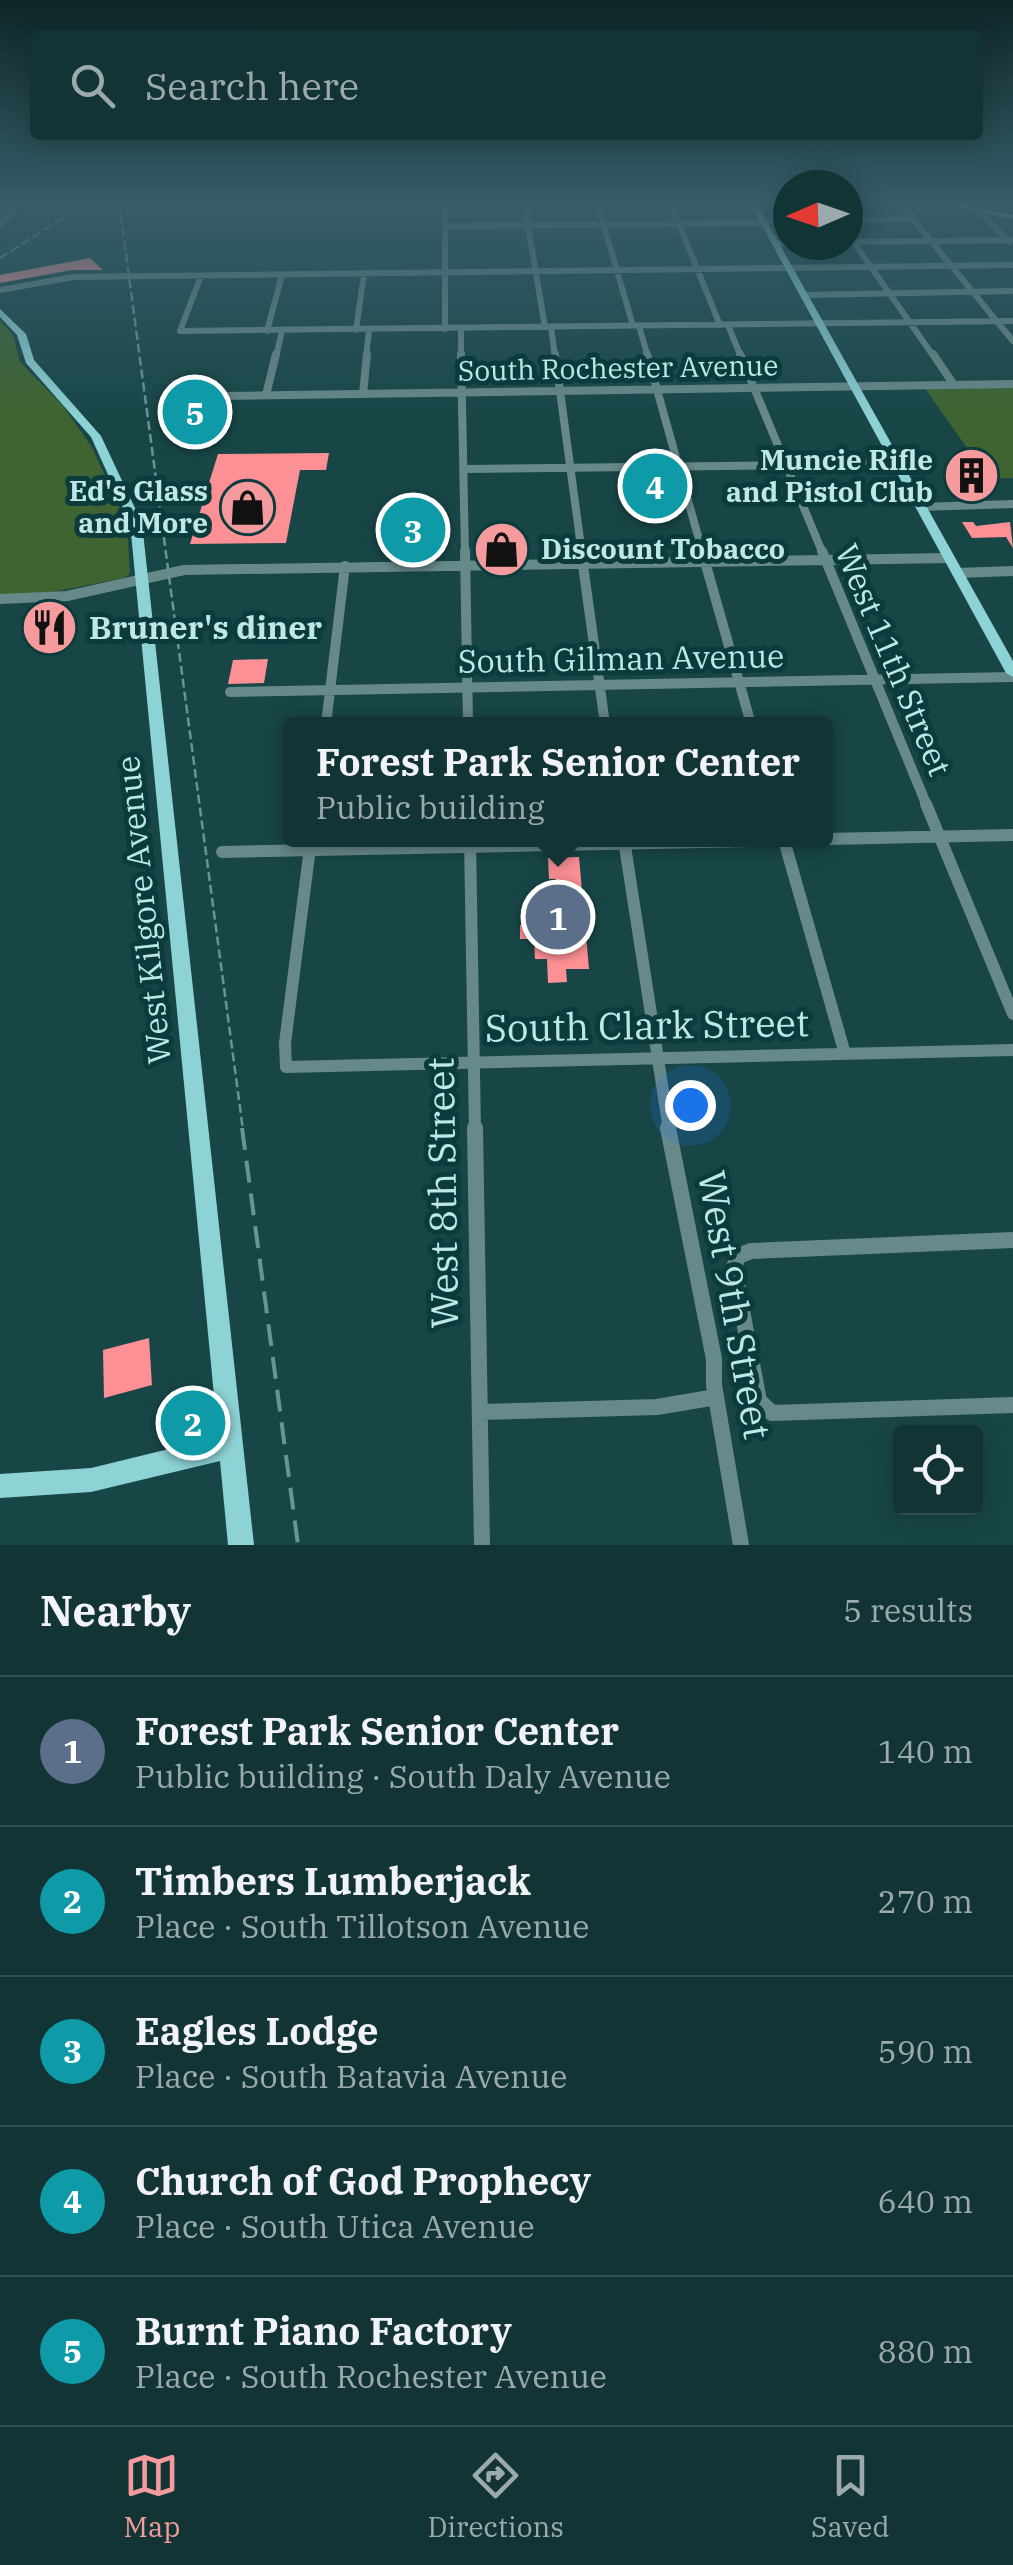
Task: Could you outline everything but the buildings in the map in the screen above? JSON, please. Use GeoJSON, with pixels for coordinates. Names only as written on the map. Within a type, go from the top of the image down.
{"type":"FeatureCollection","features":[{"type":"Feature","properties":{"kind":"main road"},"geometry":{"type":"LineString","coordinates":[[792,274],[1013,675]]}},
{"type":"Feature","properties":{"kind":"main road","name":"West Kilgore Avenue"},"geometry":{"type":"LineString","coordinates":[[0,312],[20,332],[29,361],[96,436],[136,523],[241,1545]]}},
{"type":"Feature","properties":{"kind":"main road"},"geometry":{"type":"LineString","coordinates":[[0,1486],[91,1480],[230,1446]]}},
{"type":"Feature","properties":{"kind":"street"},"geometry":{"type":"LineString","coordinates":[[0,290],[68,277],[356,274]]}},
{"type":"Feature","properties":{"kind":"street"},"geometry":{"type":"LineString","coordinates":[[356,330],[364,274]]}},
{"type":"Feature","properties":{"kind":"street"},"geometry":{"type":"LineString","coordinates":[[445,274],[445,328]]}},
{"type":"Feature","properties":{"kind":"street"},"geometry":{"type":"LineString","coordinates":[[537,274],[572,468],[604,717]]}},
{"type":"Feature","properties":{"kind":"street"},"geometry":{"type":"LineString","coordinates":[[619,274],[657,390],[749,717]]}},
{"type":"Feature","properties":{"kind":"street","name":"West 11th Street"},"geometry":{"type":"LineString","coordinates":[[700,274],[825,560],[1013,1014]]}},
{"type":"Feature","properties":{"kind":"street"},"geometry":{"type":"LineString","coordinates":[[875,274],[954,385]]}},
{"type":"Feature","properties":{"kind":"street"},"geometry":{"type":"LineString","coordinates":[[959,274],[1013,341]]}},
{"type":"Feature","properties":{"kind":"street"},"geometry":{"type":"LineString","coordinates":[[267,331],[282,275]]}},
{"type":"Feature","properties":{"kind":"street"},"geometry":{"type":"LineString","coordinates":[[201,276],[179,330],[1013,321]]}},
{"type":"Feature","properties":{"kind":"street"},"geometry":{"type":"LineString","coordinates":[[804,295],[1013,291]]}},
{"type":"Feature","properties":{"kind":"street"},"geometry":{"type":"LineString","coordinates":[[461,328],[468,717]]}},
{"type":"Feature","properties":{"kind":"street"},"geometry":{"type":"LineString","coordinates":[[363,394],[369,330]]}},
{"type":"Feature","properties":{"kind":"street"},"geometry":{"type":"LineString","coordinates":[[266,395],[282,331]]}},
{"type":"Feature","properties":{"kind":"street","name":"South Rochester Avenue"},"geometry":{"type":"LineString","coordinates":[[224,396],[1013,384]]}},
{"type":"Feature","properties":{"kind":"street"},"geometry":{"type":"LineString","coordinates":[[464,470],[896,464]]}},
{"type":"Feature","properties":{"kind":"street"},"geometry":{"type":"LineString","coordinates":[[920,507],[1013,504]]}},
{"type":"Feature","properties":{"kind":"street"},"geometry":{"type":"LineString","coordinates":[[0,599],[96,591],[168,572],[950,558]]}},
{"type":"Feature","properties":{"kind":"street"},"geometry":{"type":"LineString","coordinates":[[327,717],[345,566]]}},
{"type":"Feature","properties":{"kind":"street"},"geometry":{"type":"LineString","coordinates":[[958,573],[1013,571]]}},
{"type":"Feature","properties":{"kind":"street","name":"South Gilman Avenue"},"geometry":{"type":"LineString","coordinates":[[230,692],[1013,675]]}},
{"type":"Feature","properties":{"kind":"street"},"geometry":{"type":"LineString","coordinates":[[833,839],[1013,835]]}},
{"type":"Feature","properties":{"kind":"street"},"geometry":{"type":"LineString","coordinates":[[222,852],[286,847]]}},
{"type":"Feature","properties":{"kind":"street","name":"South Clark Street"},"geometry":{"type":"LineString","coordinates":[[311,847],[284,1065],[292,1069],[1013,1050]]}},
{"type":"Feature","properties":{"kind":"street","name":"West 8th Street"},"geometry":{"type":"LineString","coordinates":[[470,847],[482,1545]]}},
{"type":"Feature","properties":{"kind":"street","name":"West 9th Street"},"geometry":{"type":"LineString","coordinates":[[625,847],[655,1060],[714,1360],[716,1398],[742,1545]]}},
{"type":"Feature","properties":{"kind":"street"},"geometry":{"type":"LineString","coordinates":[[786,847],[845,1054]]}},
{"type":"Feature","properties":{"kind":"street"},"geometry":{"type":"LineString","coordinates":[[1013,1240],[751,1251],[738,1256],[734,1268],[758,1401],[772,1414],[1013,1405]]}},
{"type":"Feature","properties":{"kind":"street"},"geometry":{"type":"LineString","coordinates":[[480,1412],[657,1406],[716,1398]]}},
{"type":"Feature","properties":{"kind":"green space"},"geometry":{"type":"Polygon","coordinates":[[[0,321],[13,335],[20,362],[63,406],[92,447],[127,525],[130,573],[124,578],[47,593],[0,595],[0,321]]]}},
{"type":"Feature","properties":{"kind":"green space"},"geometry":{"type":"Polygon","coordinates":[[[1013,385],[1013,478],[989,479],[924,387],[1013,385]]]}},
{"type":"Feature","properties":{"kind":"railway"},"geometry":{"type":"LineString","coordinates":[[129,274],[243,1130]]}},
{"type":"Feature","properties":{"kind":"railway"},"geometry":{"type":"LineString","coordinates":[[242,1128],[298,1545]]}},
{"type":"Feature","properties":{"kind":"place","name":"Burnt Piano Factory"},"geometry":{"type":"Point","coordinates":[195,412]}},
{"type":"Feature","properties":{"kind":"place","name":"Muncie Rifle and Pistol Club"},"geometry":{"type":"Point","coordinates":[972,476]}},
{"type":"Feature","properties":{"kind":"place","name":"Church of God Prophecy"},"geometry":{"type":"Point","coordinates":[655,486]}},
{"type":"Feature","properties":{"kind":"place","name":"Ed's Glass and More"},"geometry":{"type":"Point","coordinates":[247,507]}},
{"type":"Feature","properties":{"kind":"place","name":"Eagles Lodge"},"geometry":{"type":"Point","coordinates":[413,530]}},
{"type":"Feature","properties":{"kind":"place","name":"Discount Tobacco"},"geometry":{"type":"Point","coordinates":[502,549]}},
{"type":"Feature","properties":{"kind":"place","name":"Bruner's diner"},"geometry":{"type":"Point","coordinates":[50,628]}},
{"type":"Feature","properties":{"kind":"place","name":"Forest Park Senior Center"},"geometry":{"type":"Point","coordinates":[558,917]}},
{"type":"Feature","properties":{"kind":"place","name":"Timbers Lumberjack"},"geometry":{"type":"Point","coordinates":[193,1423]}}]}
